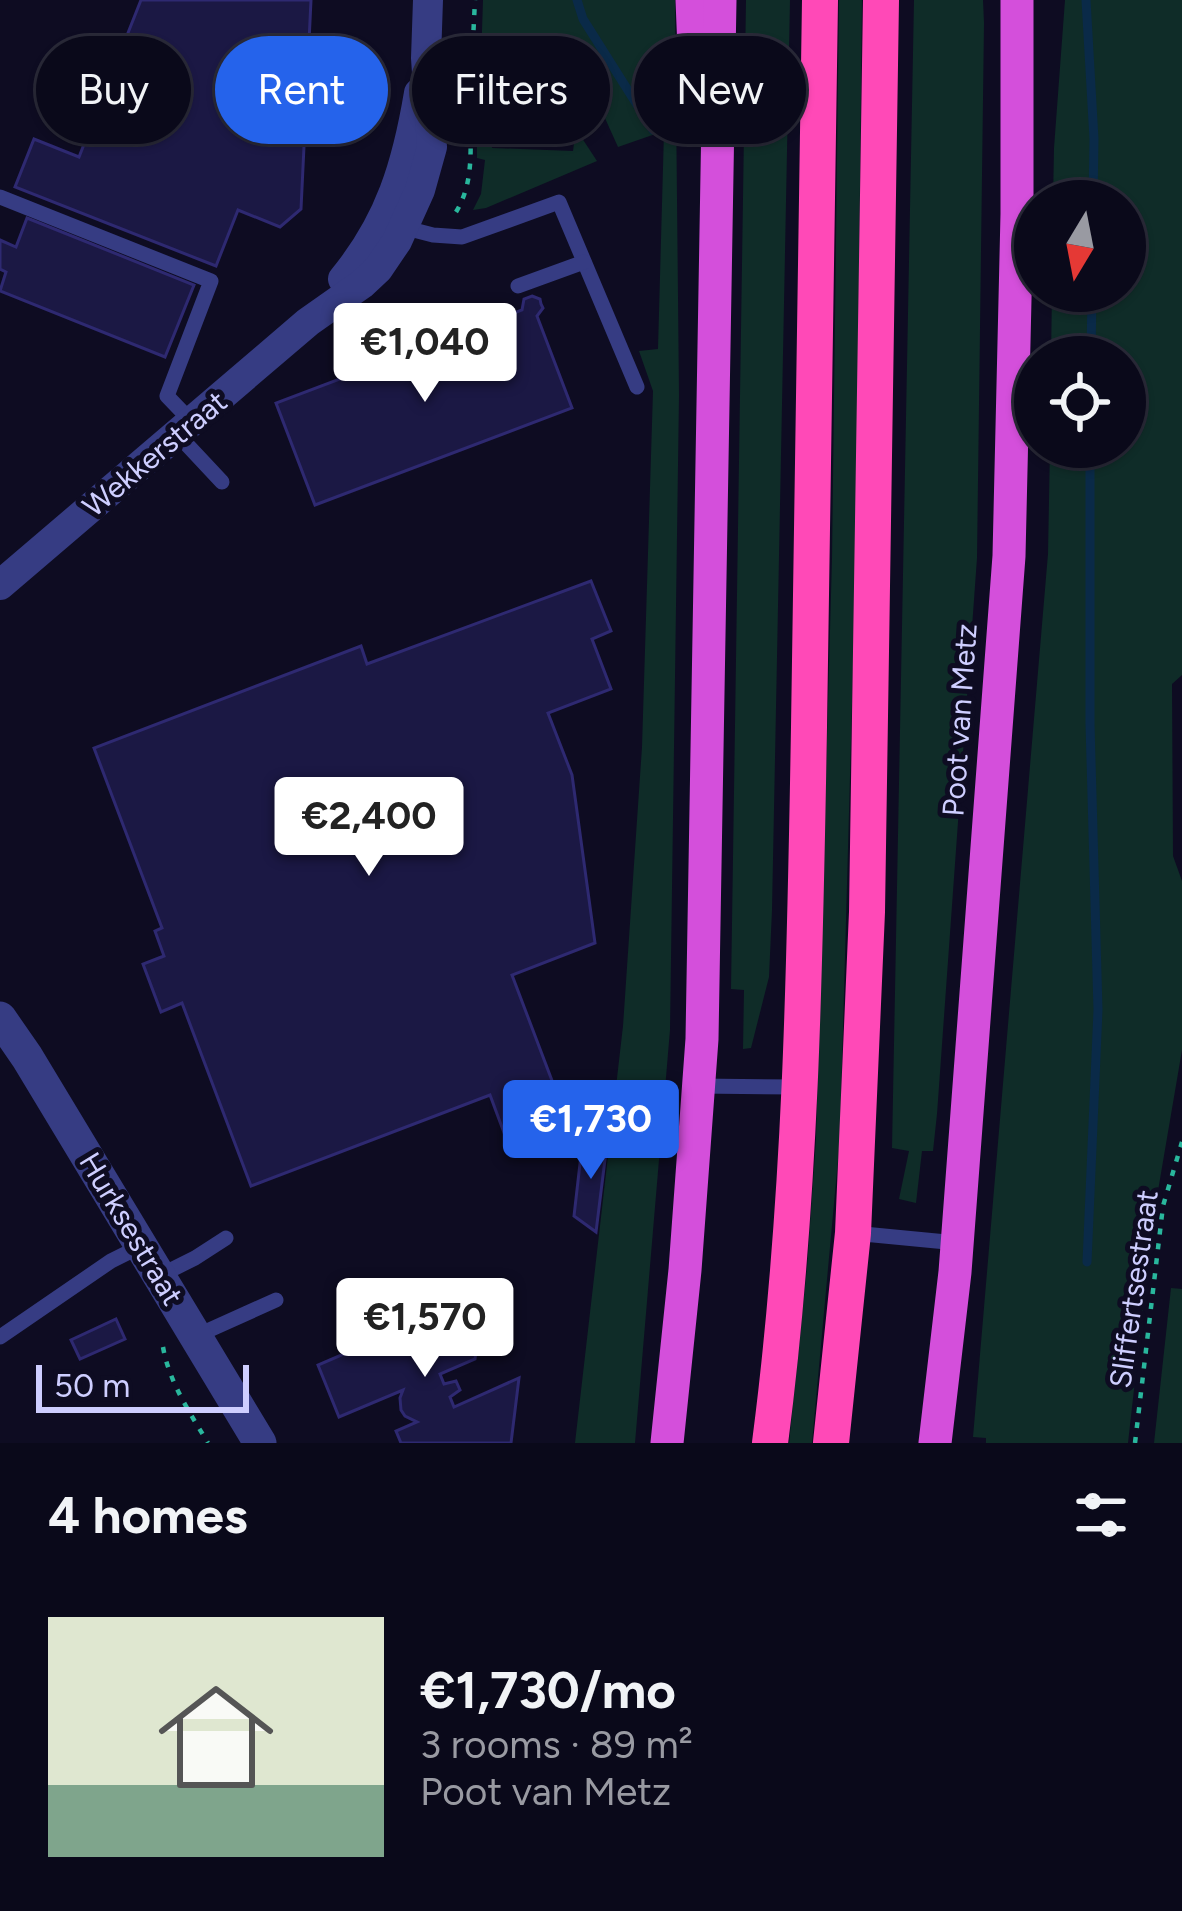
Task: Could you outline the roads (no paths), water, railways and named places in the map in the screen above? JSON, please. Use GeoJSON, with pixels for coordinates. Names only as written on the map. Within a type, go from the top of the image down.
{"type":"FeatureCollection","features":[{"type":"Feature","properties":{"kind":"highway"},"geometry":{"type":"LineString","coordinates":[[692,0],[695,36]]}},
{"type":"Feature","properties":{"kind":"highway"},"geometry":{"type":"LineString","coordinates":[[719,36],[720,0]]}},
{"type":"Feature","properties":{"kind":"highway"},"geometry":{"type":"LineString","coordinates":[[770,1443],[789,1267],[800,1088],[820,0]]}},
{"type":"Feature","properties":{"kind":"highway"},"geometry":{"type":"LineString","coordinates":[[831,1443],[853,1233],[867,912],[881,0]]}},
{"type":"Feature","properties":{"kind":"highway","name":"Poot van Metz"},"geometry":{"type":"LineString","coordinates":[[935,1443],[957,1243],[1009,556],[1019,7]]}},
{"type":"Feature","properties":{"kind":"highway"},"geometry":{"type":"LineString","coordinates":[[667,1443],[702,1040],[717,144]]}},
{"type":"Feature","properties":{"kind":"street","name":"Wekkerstraat"},"geometry":{"type":"LineString","coordinates":[[427,36],[428,0]]}},
{"type":"Feature","properties":{"kind":"street","name":"Wekkerstraat"},"geometry":{"type":"LineString","coordinates":[[0,585],[308,322],[368,247],[393,224],[412,133]]}},
{"type":"Feature","properties":{"kind":"street","name":"Hurksestraat"},"geometry":{"type":"LineString","coordinates":[[0,1018],[260,1443]]}},
{"type":"Feature","properties":{"kind":"lane"},"geometry":{"type":"LineString","coordinates":[[0,197],[211,281],[167,396],[222,482]]}},
{"type":"Feature","properties":{"kind":"lane"},"geometry":{"type":"LineString","coordinates":[[393,224],[462,237],[559,202],[637,388]]}},
{"type":"Feature","properties":{"kind":"lane"},"geometry":{"type":"LineString","coordinates":[[518,286],[584,262]]}},
{"type":"Feature","properties":{"kind":"lane"},"geometry":{"type":"LineString","coordinates":[[698,1086],[800,1088]]}},
{"type":"Feature","properties":{"kind":"lane"},"geometry":{"type":"LineString","coordinates":[[853,1233],[957,1243]]}},
{"type":"Feature","properties":{"kind":"lane"},"geometry":{"type":"LineString","coordinates":[[159,1276],[226,1238]]}},
{"type":"Feature","properties":{"kind":"lane"},"geometry":{"type":"LineString","coordinates":[[0,1337],[111,1261],[141,1246]]}},
{"type":"Feature","properties":{"kind":"lane"},"geometry":{"type":"LineString","coordinates":[[196,1336],[276,1300]]}},
{"type":"Feature","properties":{"kind":"waterway"},"geometry":{"type":"LineString","coordinates":[[577,0],[583,19],[634,100]]}},
{"type":"Feature","properties":{"kind":"waterway"},"geometry":{"type":"LineString","coordinates":[[1086,0],[1093,180]]}},
{"type":"Feature","properties":{"kind":"waterway"},"geometry":{"type":"LineString","coordinates":[[1091,336],[1092,312]]}},
{"type":"Feature","properties":{"kind":"waterway"},"geometry":{"type":"LineString","coordinates":[[1087,1262],[1098,1010],[1090,724],[1090,468]]}}]}
